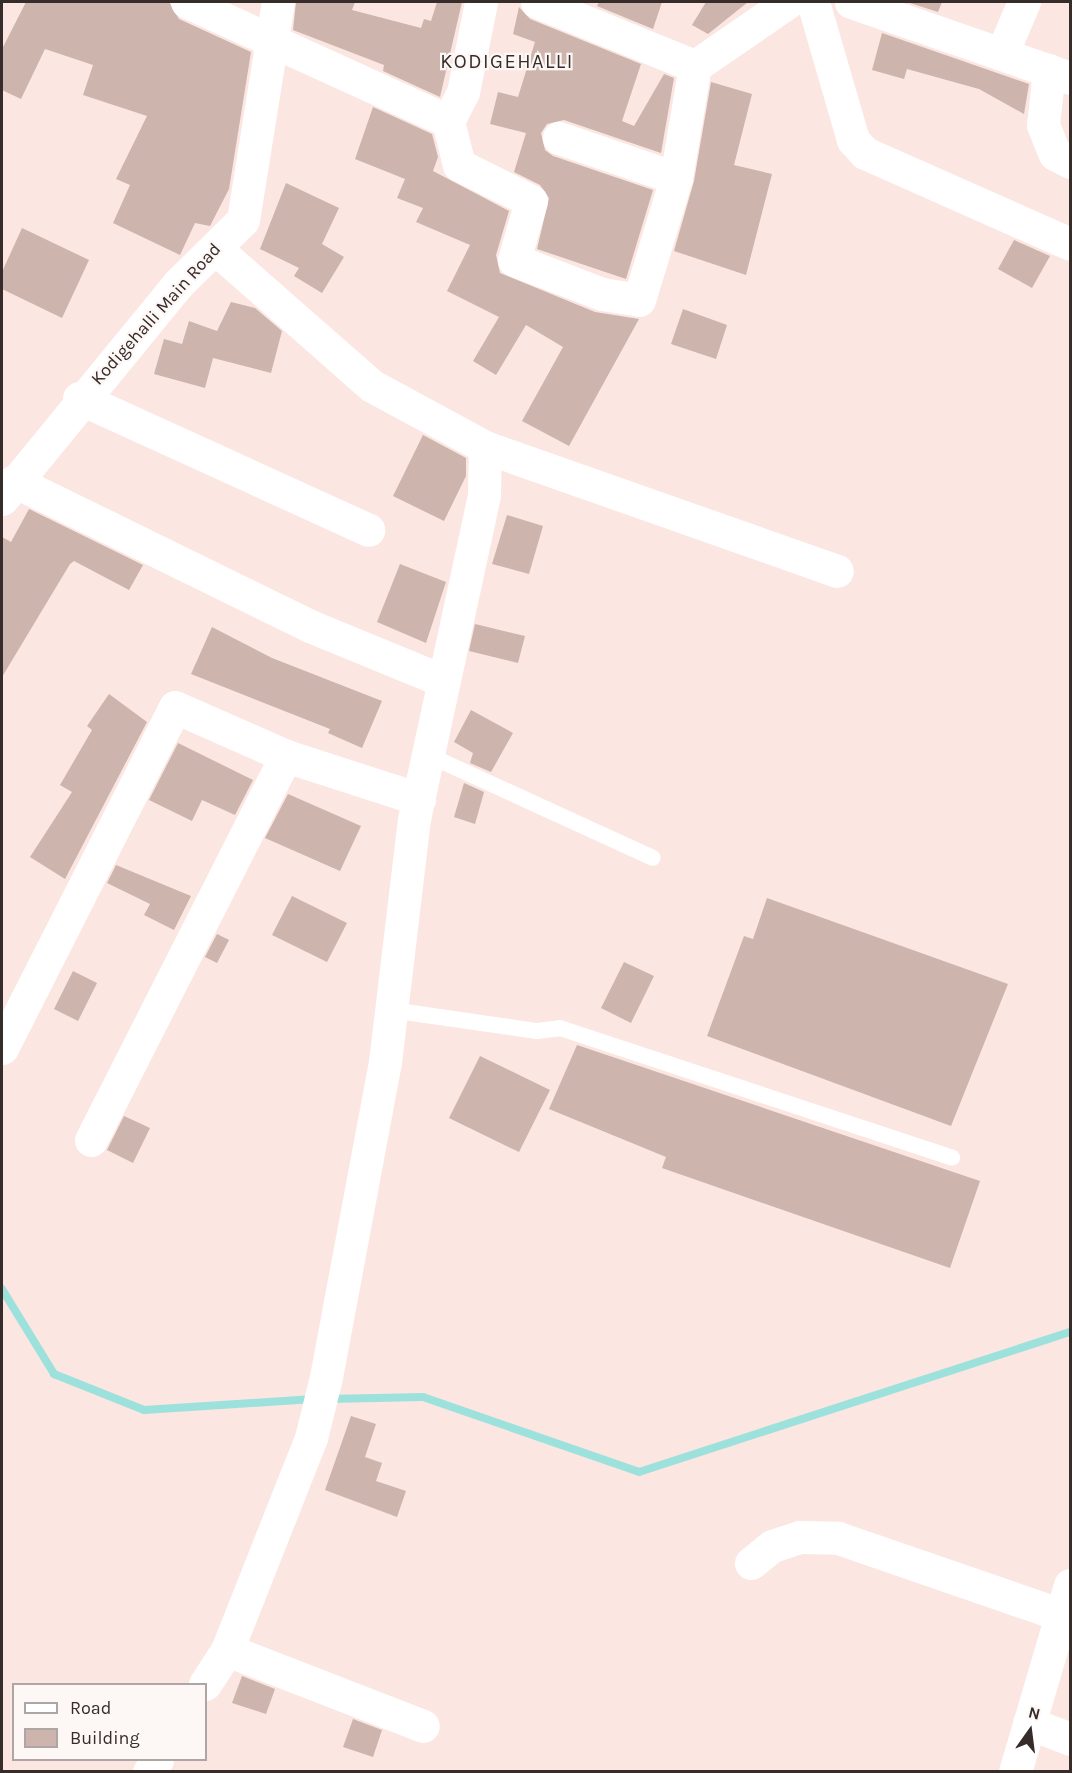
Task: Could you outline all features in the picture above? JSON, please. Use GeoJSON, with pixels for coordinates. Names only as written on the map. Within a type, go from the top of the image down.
{"type":"FeatureCollection","features":[{"type":"Feature","properties":{"kind":"street"},"geometry":{"type":"LineString","coordinates":[[187,2],[271,44],[448,121]]}},
{"type":"Feature","properties":{"kind":"street","name":"Kodigehalli Main Road"},"geometry":{"type":"LineString","coordinates":[[8,490],[79,398],[243,220],[278,2]]}},
{"type":"Feature","properties":{"kind":"street"},"geometry":{"type":"LineString","coordinates":[[481,2],[463,92],[448,121],[459,165],[531,201],[514,260],[602,294],[639,300],[676,178],[695,66],[788,2]]}},
{"type":"Feature","properties":{"kind":"street"},"geometry":{"type":"LineString","coordinates":[[537,2],[695,66]]}},
{"type":"Feature","properties":{"kind":"street"},"geometry":{"type":"LineString","coordinates":[[813,2],[853,140],[865,153],[1071,244]]}},
{"type":"Feature","properties":{"kind":"street"},"geometry":{"type":"LineString","coordinates":[[851,2],[1060,74],[1042,125],[1055,154],[1071,162]]}},
{"type":"Feature","properties":{"kind":"street"},"geometry":{"type":"LineString","coordinates":[[1002,53],[1024,2]]}},
{"type":"Feature","properties":{"kind":"street"},"geometry":{"type":"LineString","coordinates":[[560,138],[676,178]]}},
{"type":"Feature","properties":{"kind":"street"},"geometry":{"type":"LineString","coordinates":[[215,248],[372,386],[485,447],[837,571]]}},
{"type":"Feature","properties":{"kind":"street"},"geometry":{"type":"LineString","coordinates":[[79,398],[368,530]]}},
{"type":"Feature","properties":{"kind":"street"},"geometry":{"type":"LineString","coordinates":[[206,1683],[227,1650],[311,1438],[326,1377],[391,1010],[419,799],[441,680],[484,494],[485,447]]}},
{"type":"Feature","properties":{"kind":"street"},"geometry":{"type":"LineString","coordinates":[[8,490],[310,626],[441,680]]}},
{"type":"Feature","properties":{"kind":"street"},"geometry":{"type":"LineString","coordinates":[[2,1048],[175,707],[286,756],[419,799]]}},
{"type":"Feature","properties":{"kind":"street"},"geometry":{"type":"LineString","coordinates":[[91,1140],[286,756]]}},
{"type":"Feature","properties":{"kind":"street"},"geometry":{"type":"LineString","coordinates":[[751,1563],[772,1546],[798,1537],[838,1538],[1066,1600],[1015,1772]]}},
{"type":"Feature","properties":{"kind":"street"},"geometry":{"type":"LineString","coordinates":[[227,1650],[423,1726]]}},
{"type":"Feature","properties":{"kind":"street"},"geometry":{"type":"LineString","coordinates":[[1029,1723],[1071,1739]]}},
{"type":"Feature","properties":{"kind":"lane"},"geometry":{"type":"LineString","coordinates":[[428,755],[653,858]]}},
{"type":"Feature","properties":{"kind":"lane"},"geometry":{"type":"LineString","coordinates":[[391,1010],[537,1032],[560,1028],[952,1158]]}},
{"type":"Feature","properties":{"kind":"building"},"geometry":{"type":"Polygon","coordinates":[[[26,2],[169,2],[179,19],[251,52],[229,189],[210,226],[195,223],[180,255],[113,223],[130,185],[116,179],[147,116],[83,95],[93,65],[45,49],[21,99],[2,90],[2,49],[26,2]]]}},
{"type":"Feature","properties":{"kind":"building"},"geometry":{"type":"Polygon","coordinates":[[[296,2],[355,2],[352,10],[421,28],[424,19],[431,21],[437,2],[462,2],[440,97],[383,71],[384,65],[293,30],[296,2]]]}},
{"type":"Feature","properties":{"kind":"building"},"geometry":{"type":"Polygon","coordinates":[[[599,2],[662,2],[653,29],[597,6],[599,2]]]}},
{"type":"Feature","properties":{"kind":"building"},"geometry":{"type":"Polygon","coordinates":[[[706,2],[748,2],[708,34],[692,25],[706,2]]]}},
{"type":"Feature","properties":{"kind":"building"},"geometry":{"type":"Polygon","coordinates":[[[907,2],[942,2],[938,12],[907,2]]]}},
{"type":"Feature","properties":{"kind":"building"},"geometry":{"type":"Polygon","coordinates":[[[519,7],[530,19],[641,64],[622,121],[634,126],[664,74],[674,78],[661,153],[564,120],[547,124],[541,133],[545,150],[553,156],[653,190],[626,279],[537,249],[549,198],[540,185],[514,172],[526,133],[490,124],[498,92],[518,97],[535,42],[513,34],[519,7]]]}},
{"type":"Feature","properties":{"kind":"building"},"geometry":{"type":"Polygon","coordinates":[[[882,33],[1029,84],[1024,114],[979,89],[907,69],[904,79],[872,70],[882,33]]]}},
{"type":"Feature","properties":{"kind":"building"},"geometry":{"type":"Polygon","coordinates":[[[711,82],[752,94],[734,165],[772,174],[746,275],[674,251],[694,181],[711,82]]]}},
{"type":"Feature","properties":{"kind":"building"},"geometry":{"type":"Polygon","coordinates":[[[373,107],[432,134],[438,157],[433,171],[509,211],[496,255],[500,273],[595,312],[639,319],[569,446],[522,421],[563,347],[526,325],[496,375],[473,361],[499,317],[447,291],[470,245],[416,222],[423,208],[397,198],[405,179],[355,159],[373,107]]]}},
{"type":"Feature","properties":{"kind":"building"},"geometry":{"type":"Polygon","coordinates":[[[286,183],[339,208],[322,244],[344,257],[322,293],[294,276],[299,268],[260,249],[286,183]]]}},
{"type":"Feature","properties":{"kind":"building"},"geometry":{"type":"Polygon","coordinates":[[[22,228],[89,260],[62,318],[2,289],[2,272],[22,228]]]}},
{"type":"Feature","properties":{"kind":"building"},"geometry":{"type":"Polygon","coordinates":[[[1014,240],[1050,256],[1032,288],[998,269],[1014,240]]]}},
{"type":"Feature","properties":{"kind":"building"},"geometry":{"type":"Polygon","coordinates":[[[231,302],[255,308],[282,331],[271,373],[213,358],[205,388],[154,374],[164,339],[182,344],[189,321],[217,331],[231,302]]]}},
{"type":"Feature","properties":{"kind":"building"},"geometry":{"type":"Polygon","coordinates":[[[683,309],[727,325],[716,359],[671,344],[683,309]]]}},
{"type":"Feature","properties":{"kind":"building"},"geometry":{"type":"Polygon","coordinates":[[[423,435],[466,458],[466,476],[444,521],[393,496],[423,435]]]}},
{"type":"Feature","properties":{"kind":"building"},"geometry":{"type":"Polygon","coordinates":[[[29,509],[143,565],[129,590],[74,561],[70,564],[2,677],[2,537],[11,542],[29,509]]]}},
{"type":"Feature","properties":{"kind":"building"},"geometry":{"type":"Polygon","coordinates":[[[507,515],[543,526],[529,574],[492,564],[507,515]]]}},
{"type":"Feature","properties":{"kind":"building"},"geometry":{"type":"Polygon","coordinates":[[[400,564],[446,582],[426,643],[377,622],[400,564]]]}},
{"type":"Feature","properties":{"kind":"building"},"geometry":{"type":"Polygon","coordinates":[[[475,624],[525,636],[518,663],[469,651],[475,624]]]}},
{"type":"Feature","properties":{"kind":"building"},"geometry":{"type":"Polygon","coordinates":[[[212,627],[272,658],[382,701],[362,748],[328,733],[330,729],[191,674],[212,627]]]}},
{"type":"Feature","properties":{"kind":"building"},"geometry":{"type":"Polygon","coordinates":[[[109,694],[147,722],[65,879],[30,857],[72,792],[60,785],[92,730],[87,726],[109,694]]]}},
{"type":"Feature","properties":{"kind":"building"},"geometry":{"type":"Polygon","coordinates":[[[471,710],[513,733],[491,772],[470,763],[473,753],[454,742],[471,710]]]}},
{"type":"Feature","properties":{"kind":"building"},"geometry":{"type":"Polygon","coordinates":[[[178,743],[253,780],[235,815],[202,800],[192,821],[149,800],[178,743]]]}},
{"type":"Feature","properties":{"kind":"building"},"geometry":{"type":"Polygon","coordinates":[[[464,783],[484,792],[475,824],[454,817],[464,783]]]}},
{"type":"Feature","properties":{"kind":"building"},"geometry":{"type":"Polygon","coordinates":[[[288,794],[361,826],[340,871],[265,838],[288,794]]]}},
{"type":"Feature","properties":{"kind":"building"},"geometry":{"type":"Polygon","coordinates":[[[116,865],[191,896],[174,930],[144,915],[150,904],[107,883],[116,865]]]}},
{"type":"Feature","properties":{"kind":"building"},"geometry":{"type":"Polygon","coordinates":[[[292,896],[347,923],[327,962],[272,935],[292,896]]]}},
{"type":"Feature","properties":{"kind":"building"},"geometry":{"type":"Polygon","coordinates":[[[767,898],[1008,984],[951,1126],[707,1036],[744,936],[753,939],[767,898]]]}},
{"type":"Feature","properties":{"kind":"building"},"geometry":{"type":"Polygon","coordinates":[[[217,934],[229,940],[217,963],[205,957],[217,934]]]}},
{"type":"Feature","properties":{"kind":"building"},"geometry":{"type":"Polygon","coordinates":[[[624,962],[654,976],[631,1023],[601,1008],[624,962]]]}},
{"type":"Feature","properties":{"kind":"building"},"geometry":{"type":"Polygon","coordinates":[[[73,971],[97,983],[78,1021],[54,1009],[73,971]]]}},
{"type":"Feature","properties":{"kind":"building"},"geometry":{"type":"Polygon","coordinates":[[[577,1045],[980,1181],[950,1268],[662,1168],[666,1157],[549,1109],[577,1045]]]}},
{"type":"Feature","properties":{"kind":"building"},"geometry":{"type":"Polygon","coordinates":[[[480,1056],[550,1090],[519,1152],[449,1118],[480,1056]]]}},
{"type":"Feature","properties":{"kind":"building"},"geometry":{"type":"Polygon","coordinates":[[[124,1116],[150,1128],[133,1163],[107,1150],[124,1116]]]}},
{"type":"Feature","properties":{"kind":"building"},"geometry":{"type":"Polygon","coordinates":[[[351,1416],[376,1424],[365,1457],[382,1463],[376,1481],[406,1491],[397,1517],[325,1490],[351,1416]]]}},
{"type":"Feature","properties":{"kind":"building"},"geometry":{"type":"Polygon","coordinates":[[[242,1676],[275,1689],[266,1714],[232,1703],[242,1676]]]}},
{"type":"Feature","properties":{"kind":"building"},"geometry":{"type":"Polygon","coordinates":[[[353,1719],[382,1730],[373,1757],[343,1747],[353,1719]]]}},
{"type":"Feature","properties":{"kind":"waterway"},"geometry":{"type":"LineString","coordinates":[[2,1289],[54,1374],[144,1410],[313,1399]]}},
{"type":"Feature","properties":{"kind":"waterway"},"geometry":{"type":"LineString","coordinates":[[329,1399],[423,1397],[639,1472],[1070,1332]]}},
{"type":"Feature","properties":{"kind":"district","name":"KODIGEHALLI"},"geometry":{"type":"Point","coordinates":[507,61]}}]}
